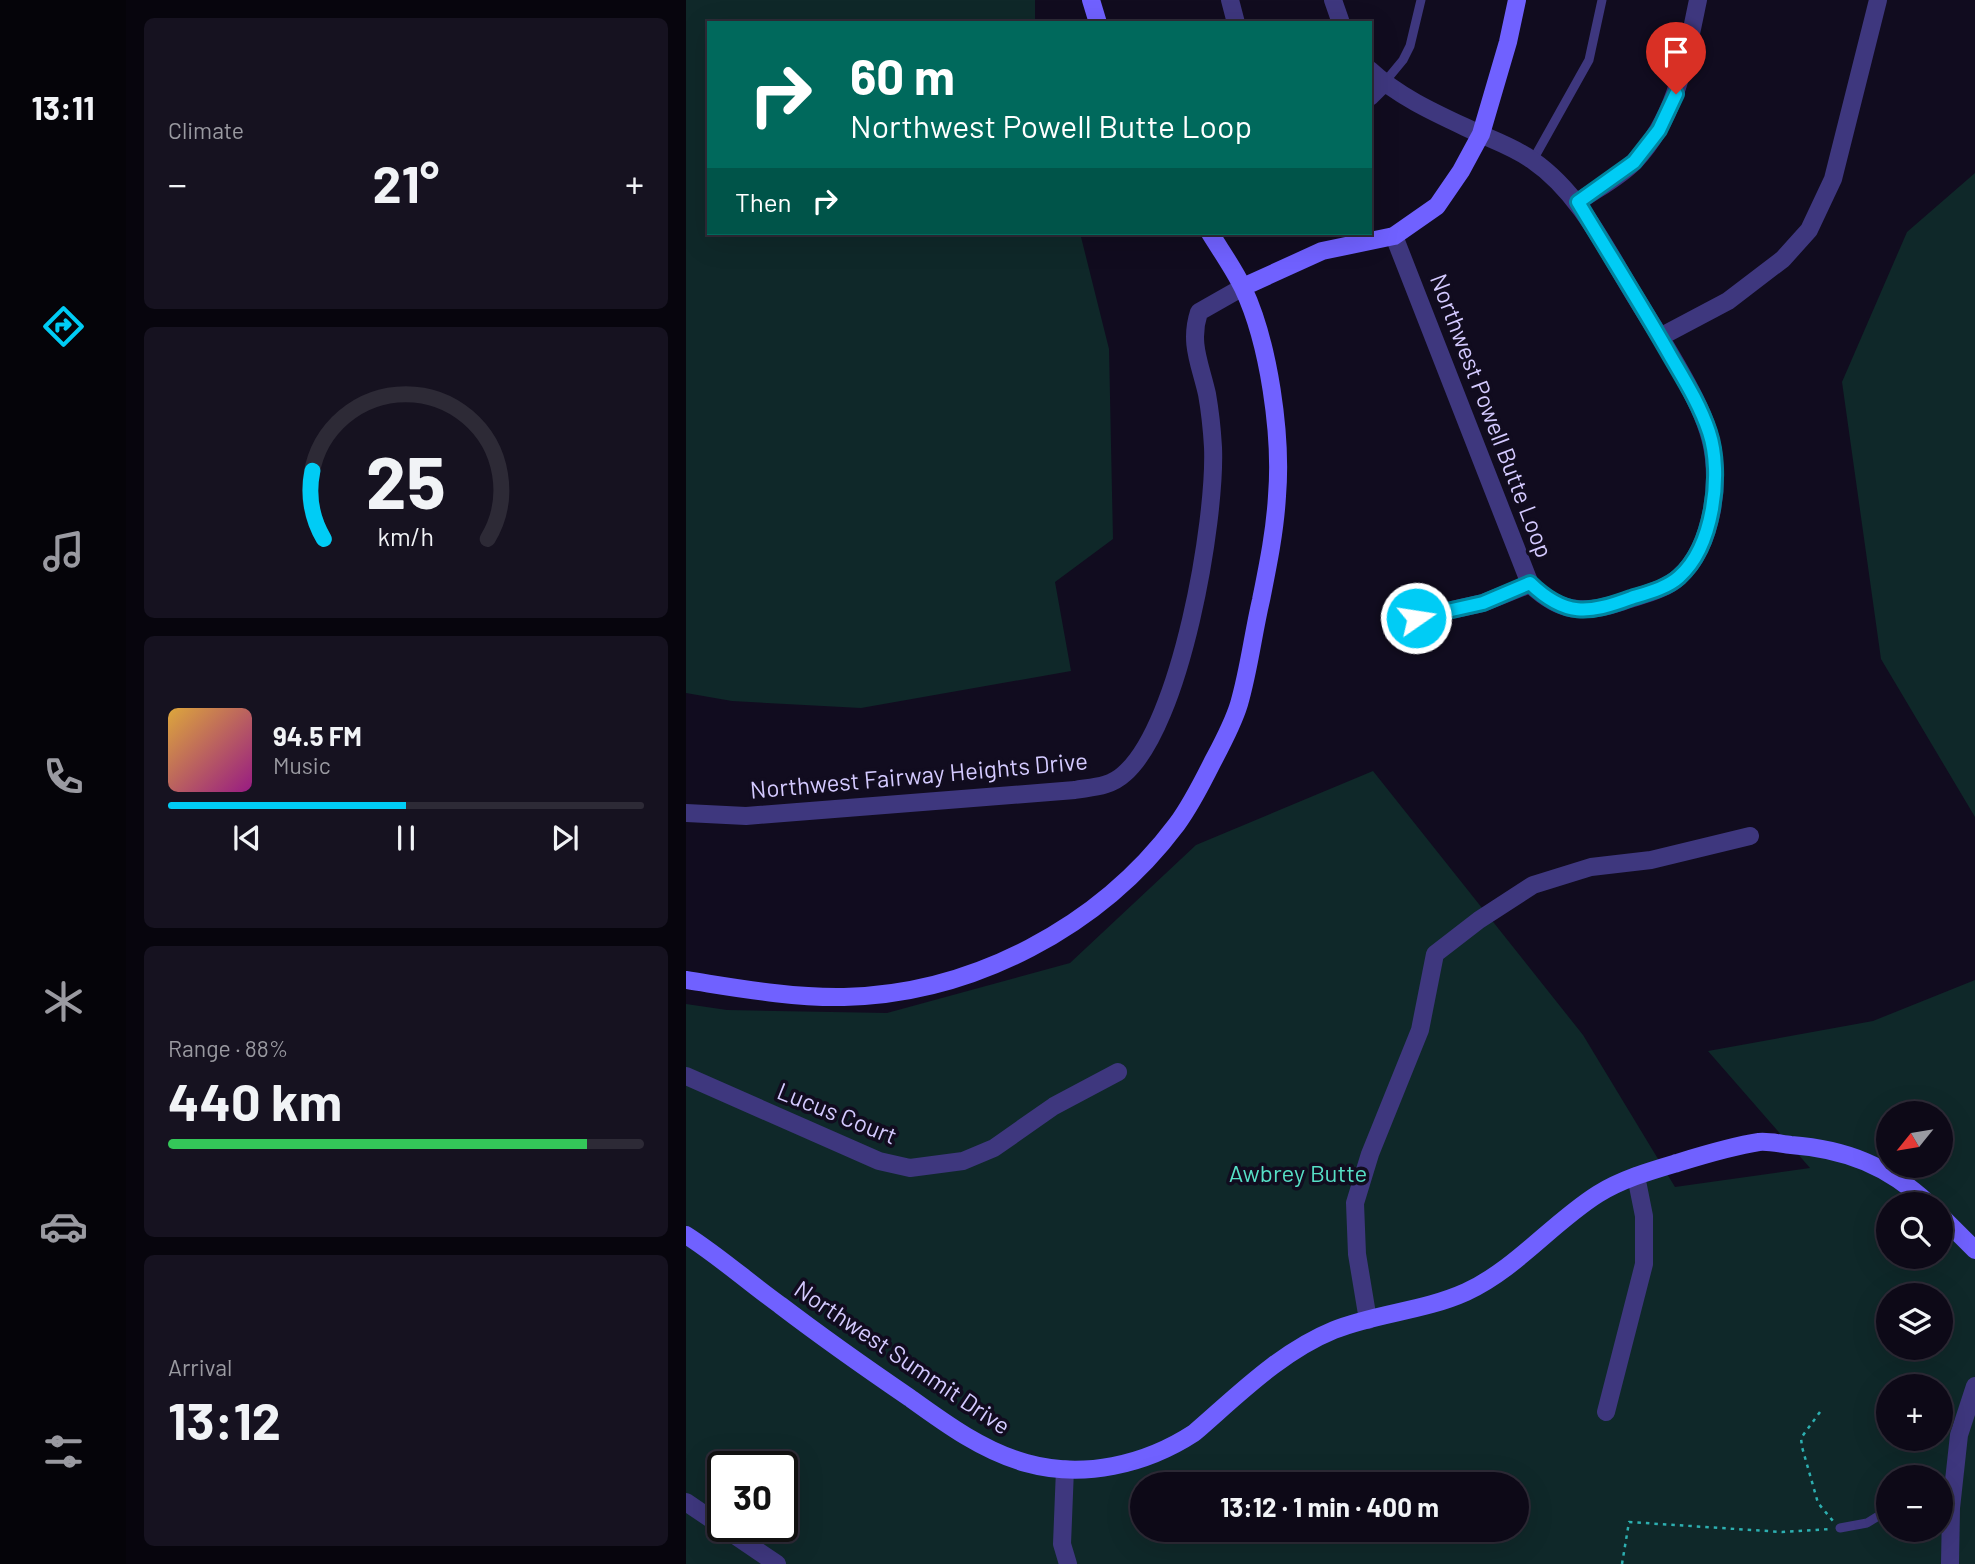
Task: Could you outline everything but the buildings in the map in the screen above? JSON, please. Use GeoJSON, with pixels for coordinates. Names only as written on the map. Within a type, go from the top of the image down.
{"type":"FeatureCollection","features":[{"type":"Feature","properties":{"kind":"street"},"geometry":{"type":"LineString","coordinates":[[1091,0],[1097,21]]}},
{"type":"Feature","properties":{"kind":"street"},"geometry":{"type":"LineString","coordinates":[[1230,0],[1235,21]]}},
{"type":"Feature","properties":{"kind":"street"},"geometry":{"type":"LineString","coordinates":[[1333,0],[1339,21]]}},
{"type":"Feature","properties":{"kind":"street"},"geometry":{"type":"LineString","coordinates":[[1243,287],[1322,251],[1394,236],[1437,206],[1461,171],[1481,134],[1508,42],[1517,0]]}},
{"type":"Feature","properties":{"kind":"street"},"geometry":{"type":"LineString","coordinates":[[1578,202],[1634,162],[1659,130],[1676,94],[1698,0]]}},
{"type":"Feature","properties":{"kind":"street"},"geometry":{"type":"LineString","coordinates":[[1660,337],[1728,301],[1783,259],[1808,230],[1833,179],[1878,0]]}},
{"type":"Feature","properties":{"kind":"street","name":"Northwest Powell Butte Loop"},"geometry":{"type":"LineString","coordinates":[[1372,72],[1405,97],[1533,160],[1578,202],[1660,337],[1695,398],[1710,434],[1714,458],[1715,484],[1710,516],[1701,546],[1678,579],[1658,589],[1603,608],[1581,610],[1547,600],[1530,583],[1394,236]]}},
{"type":"Feature","properties":{"kind":"street"},"geometry":{"type":"LineString","coordinates":[[1372,95],[1384,83]]}},
{"type":"Feature","properties":{"kind":"street"},"geometry":{"type":"LineString","coordinates":[[686,980],[796,995],[845,997],[901,992],[958,979],[1013,957],[1065,929],[1111,894],[1178,823],[1210,768],[1238,705],[1272,548],[1278,492],[1276,437],[1270,386],[1259,331],[1243,287],[1211,235]]}},
{"type":"Feature","properties":{"kind":"street","name":"Northwest Fairway Heights Drive"},"geometry":{"type":"LineString","coordinates":[[686,813],[746,816],[1075,790],[1106,785],[1124,775],[1154,734],[1179,670],[1209,525],[1213,448],[1207,397],[1193,330],[1199,312],[1243,287]]}},
{"type":"Feature","properties":{"kind":"street"},"geometry":{"type":"LineString","coordinates":[[1416,618],[1483,603],[1530,583]]}},
{"type":"Feature","properties":{"kind":"street"},"geometry":{"type":"LineString","coordinates":[[1368,1320],[1357,1254],[1355,1203],[1370,1154],[1420,1030],[1435,954],[1479,920],[1533,885],[1591,867],[1651,860],[1750,836]]}},
{"type":"Feature","properties":{"kind":"street","name":"Lucus Court"},"geometry":{"type":"LineString","coordinates":[[686,1076],[879,1161],[910,1168],[963,1161],[994,1148],[1054,1106],[1118,1072]]}},
{"type":"Feature","properties":{"kind":"street","name":"Northwest Summit Drive"},"geometry":{"type":"LineString","coordinates":[[686,1235],[872,1372],[979,1444],[1028,1464],[1065,1469],[1110,1468],[1179,1443],[1308,1341],[1337,1328],[1434,1304],[1468,1291],[1508,1265],[1564,1218],[1600,1193],[1636,1176],[1697,1157],[1761,1142],[1822,1147],[1857,1157],[1880,1168],[1914,1192]]}},
{"type":"Feature","properties":{"kind":"street"},"geometry":{"type":"LineString","coordinates":[[1606,1412],[1644,1264],[1644,1216],[1636,1176]]}},
{"type":"Feature","properties":{"kind":"street"},"geometry":{"type":"LineString","coordinates":[[1953,1228],[1975,1250]]}},
{"type":"Feature","properties":{"kind":"street"},"geometry":{"type":"LineString","coordinates":[[1953,1469],[1959,1435],[1975,1387]]}},
{"type":"Feature","properties":{"kind":"street"},"geometry":{"type":"LineString","coordinates":[[1065,1469],[1062,1544],[1068,1564]]}},
{"type":"Feature","properties":{"kind":"street"},"geometry":{"type":"LineString","coordinates":[[686,1502],[777,1564]]}},
{"type":"Feature","properties":{"kind":"street"},"geometry":{"type":"LineString","coordinates":[[1948,1542],[1950,1564]]}},
{"type":"Feature","properties":{"kind":"lane"},"geometry":{"type":"LineString","coordinates":[[1384,83],[1403,61],[1410,46],[1421,0]]}},
{"type":"Feature","properties":{"kind":"lane"},"geometry":{"type":"LineString","coordinates":[[1533,160],[1589,60],[1602,0]]}},
{"type":"Feature","properties":{"kind":"lane"},"geometry":{"type":"LineString","coordinates":[[1840,1528],[1867,1523],[1876,1517]]}},
{"type":"Feature","properties":{"kind":"path"},"geometry":{"type":"LineString","coordinates":[[1820,1412],[1801,1438],[1802,1447],[1818,1503],[1840,1528]]}},
{"type":"Feature","properties":{"kind":"path"},"geometry":{"type":"LineString","coordinates":[[1622,1564],[1629,1522],[1782,1532],[1840,1528]]}},
{"type":"Feature","properties":{"kind":"green space"},"geometry":{"type":"Polygon","coordinates":[[[686,0],[1035,0],[1035,21],[707,21],[707,235],[1080,235],[1109,349],[1113,539],[1055,582],[1071,671],[861,708],[732,701],[686,693],[686,0]]]}},
{"type":"Feature","properties":{"kind":"green space"},"geometry":{"type":"Polygon","coordinates":[[[1975,173],[1975,817],[1881,659],[1842,382],[1907,232],[1975,173]]]}},
{"type":"Feature","properties":{"kind":"green space","name":"Awbrey Butte"},"geometry":{"type":"Polygon","coordinates":[[[1373,771],[1583,1035],[1675,1187],[1810,1168],[1708,1051],[1873,1021],[1975,980],[1975,1564],[686,1564],[686,1004],[727,1010],[887,1013],[1070,963],[1196,845],[1373,771]]]}},
{"type":"Feature","properties":{"kind":"route"},"geometry":{"type":"LineString","coordinates":[[1416,618],[1483,603],[1530,583],[1547,600],[1560,606],[1581,610],[1603,608],[1658,589],[1678,579],[1701,546],[1710,516],[1715,484],[1710,434],[1695,398],[1578,202],[1634,162],[1659,130],[1676,94]]}}]}
